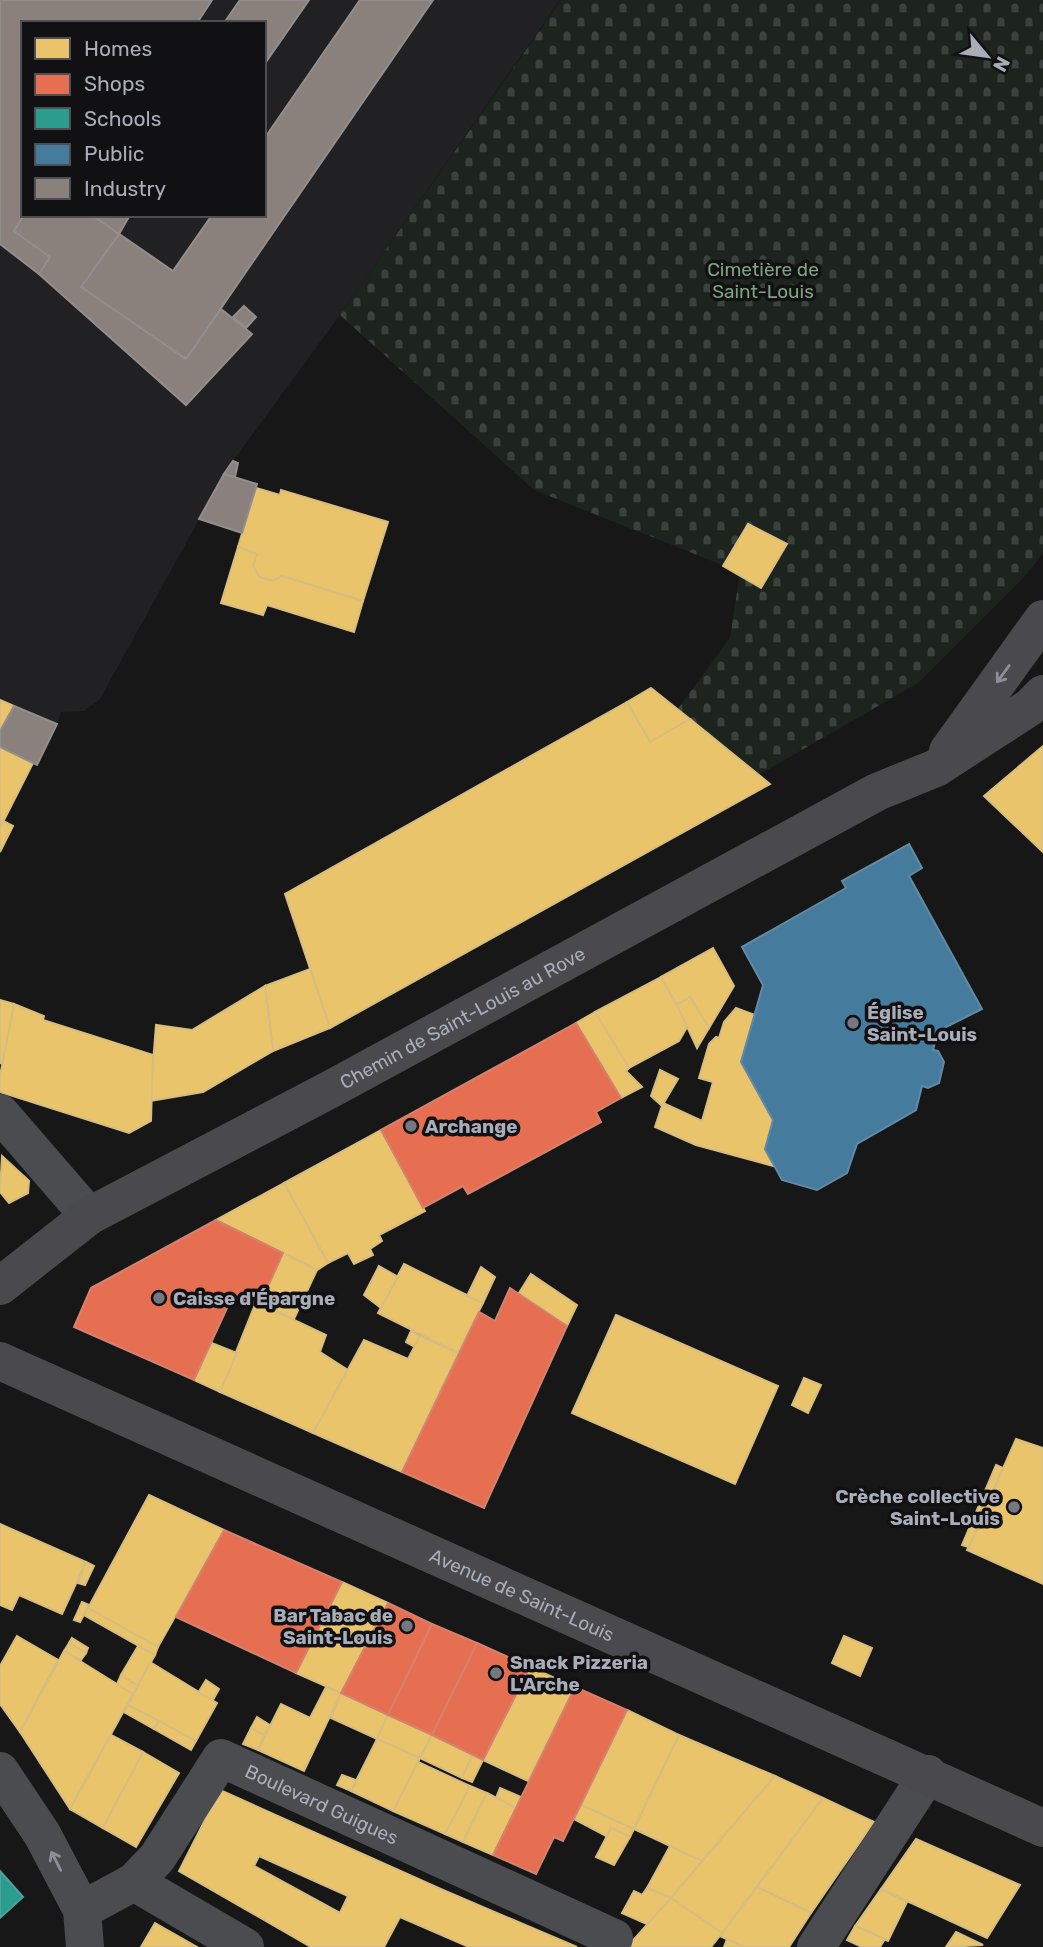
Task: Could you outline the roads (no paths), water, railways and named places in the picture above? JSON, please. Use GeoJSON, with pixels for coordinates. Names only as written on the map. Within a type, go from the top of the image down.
{"type":"FeatureCollection","features":[{"type":"Feature","properties":{"kind":"street"},"geometry":{"type":"LineString","coordinates":[[936,768],[1043,619]]}},
{"type":"Feature","properties":{"kind":"street","name":"Chemin de Saint-Louis au Rove"},"geometry":{"type":"LineString","coordinates":[[0,1286],[89,1216],[331,1089],[877,792],[936,768],[1030,707],[1043,694]]}},
{"type":"Feature","properties":{"kind":"street"},"geometry":{"type":"LineString","coordinates":[[0,1112],[89,1216]]}},
{"type":"Feature","properties":{"kind":"street","name":"Avenue de Saint-Louis"},"geometry":{"type":"LineString","coordinates":[[0,1361],[928,1774],[1043,1828]]}},
{"type":"Feature","properties":{"kind":"street","name":"Boulevard Guigues"},"geometry":{"type":"LineString","coordinates":[[83,1928],[157,1858],[221,1758],[614,1938]]}},
{"type":"Feature","properties":{"kind":"street"},"geometry":{"type":"LineString","coordinates":[[0,1771],[43,1834],[83,1928]]}},
{"type":"Feature","properties":{"kind":"street"},"geometry":{"type":"LineString","coordinates":[[816,1947],[928,1774]]}},
{"type":"Feature","properties":{"kind":"street"},"geometry":{"type":"LineString","coordinates":[[134,1882],[245,1947]]}},
{"type":"Feature","properties":{"kind":"place","name":"Église Saint-Louis"},"geometry":{"type":"Point","coordinates":[853,1023]}},
{"type":"Feature","properties":{"kind":"place","name":"Archange"},"geometry":{"type":"Point","coordinates":[411,1126]}},
{"type":"Feature","properties":{"kind":"place","name":"Caisse d'Épargne"},"geometry":{"type":"Point","coordinates":[159,1298]}},
{"type":"Feature","properties":{"kind":"place","name":"Crèche collective Saint-Louis"},"geometry":{"type":"Point","coordinates":[1014,1507]}},
{"type":"Feature","properties":{"kind":"place","name":"Bar Tabac de Saint-Louis"},"geometry":{"type":"Point","coordinates":[407,1626]}},
{"type":"Feature","properties":{"kind":"place","name":"Snack Pizzeria L'Arche"},"geometry":{"type":"Point","coordinates":[496,1673]}},
{"type":"Feature","properties":{"kind":"park label","name":"Cimetière de Saint-Louis"},"geometry":{"type":"Point","coordinates":[763,280]}}]}
